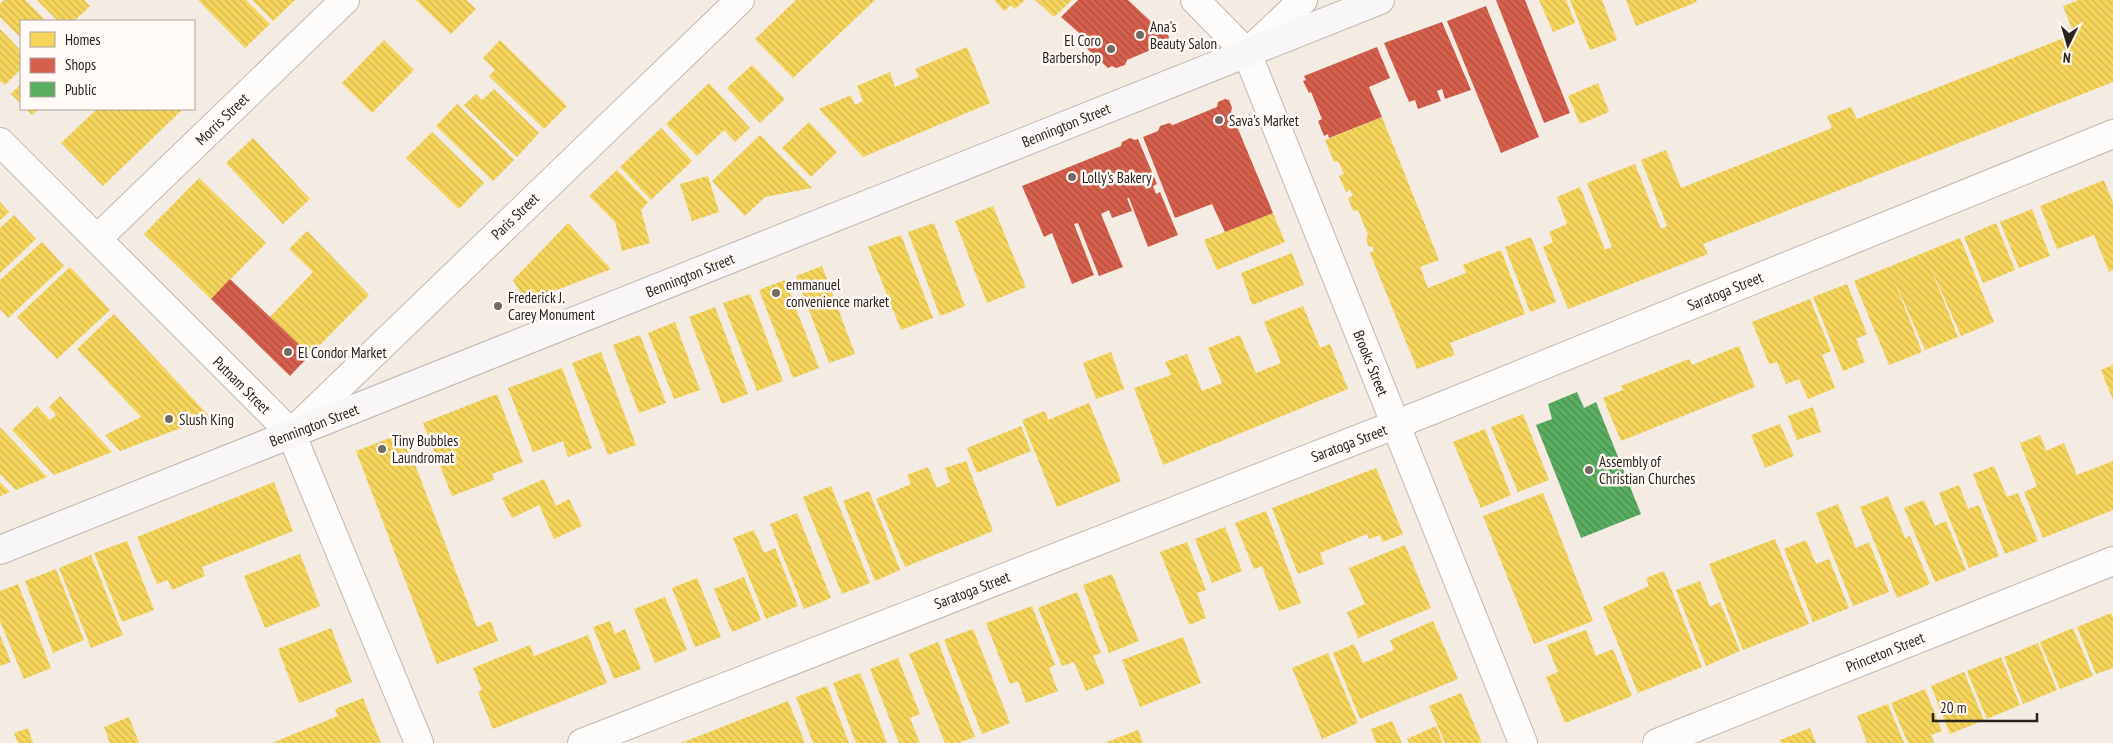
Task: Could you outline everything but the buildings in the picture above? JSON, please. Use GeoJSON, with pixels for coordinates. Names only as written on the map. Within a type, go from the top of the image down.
{"type":"FeatureCollection","features":[{"type":"Feature","properties":{"kind":"main road","name":"Bennington Street"},"geometry":{"type":"LineString","coordinates":[[0,550],[1380,0]]}},
{"type":"Feature","properties":{"kind":"street","name":"Morris Street"},"geometry":{"type":"LineString","coordinates":[[98,238],[345,0]]}},
{"type":"Feature","properties":{"kind":"street","name":"Paris Street"},"geometry":{"type":"LineString","coordinates":[[291,433],[740,0]]}},
{"type":"Feature","properties":{"kind":"street","name":"Brooks Street"},"geometry":{"type":"LineString","coordinates":[[1195,0],[1247,53],[1523,743]]}},
{"type":"Feature","properties":{"kind":"street"},"geometry":{"type":"LineString","coordinates":[[1247,53],[1303,0]]}},
{"type":"Feature","properties":{"kind":"street","name":"Saratoga Street"},"geometry":{"type":"LineString","coordinates":[[582,743],[1396,424],[2113,134]]}},
{"type":"Feature","properties":{"kind":"street","name":"Putnam Street"},"geometry":{"type":"LineString","coordinates":[[0,142],[291,433],[419,743]]}},
{"type":"Feature","properties":{"kind":"street","name":"Princeton Street"},"geometry":{"type":"LineString","coordinates":[[1657,743],[2113,561]]}},
{"type":"Feature","properties":{"kind":"place","name":"Ana's Beauty Salon"},"geometry":{"type":"Point","coordinates":[1140,35]}},
{"type":"Feature","properties":{"kind":"place","name":"El Coro Barbershop"},"geometry":{"type":"Point","coordinates":[1111,49]}},
{"type":"Feature","properties":{"kind":"place","name":"Sava's Market"},"geometry":{"type":"Point","coordinates":[1219,120]}},
{"type":"Feature","properties":{"kind":"place","name":"Lolly's Bakery"},"geometry":{"type":"Point","coordinates":[1072,177]}},
{"type":"Feature","properties":{"kind":"place","name":"emmanuel convenience market"},"geometry":{"type":"Point","coordinates":[776,293]}},
{"type":"Feature","properties":{"kind":"place","name":"Frederick J. Carey Monument"},"geometry":{"type":"Point","coordinates":[498,306]}},
{"type":"Feature","properties":{"kind":"place","name":"El Condor Market"},"geometry":{"type":"Point","coordinates":[288,352]}},
{"type":"Feature","properties":{"kind":"place","name":"Slush King"},"geometry":{"type":"Point","coordinates":[169,419]}},
{"type":"Feature","properties":{"kind":"place","name":"Tiny Bubbles Laundromat"},"geometry":{"type":"Point","coordinates":[382,449]}},
{"type":"Feature","properties":{"kind":"place","name":"Assembly of Christian Churches"},"geometry":{"type":"Point","coordinates":[1589,470]}}]}
